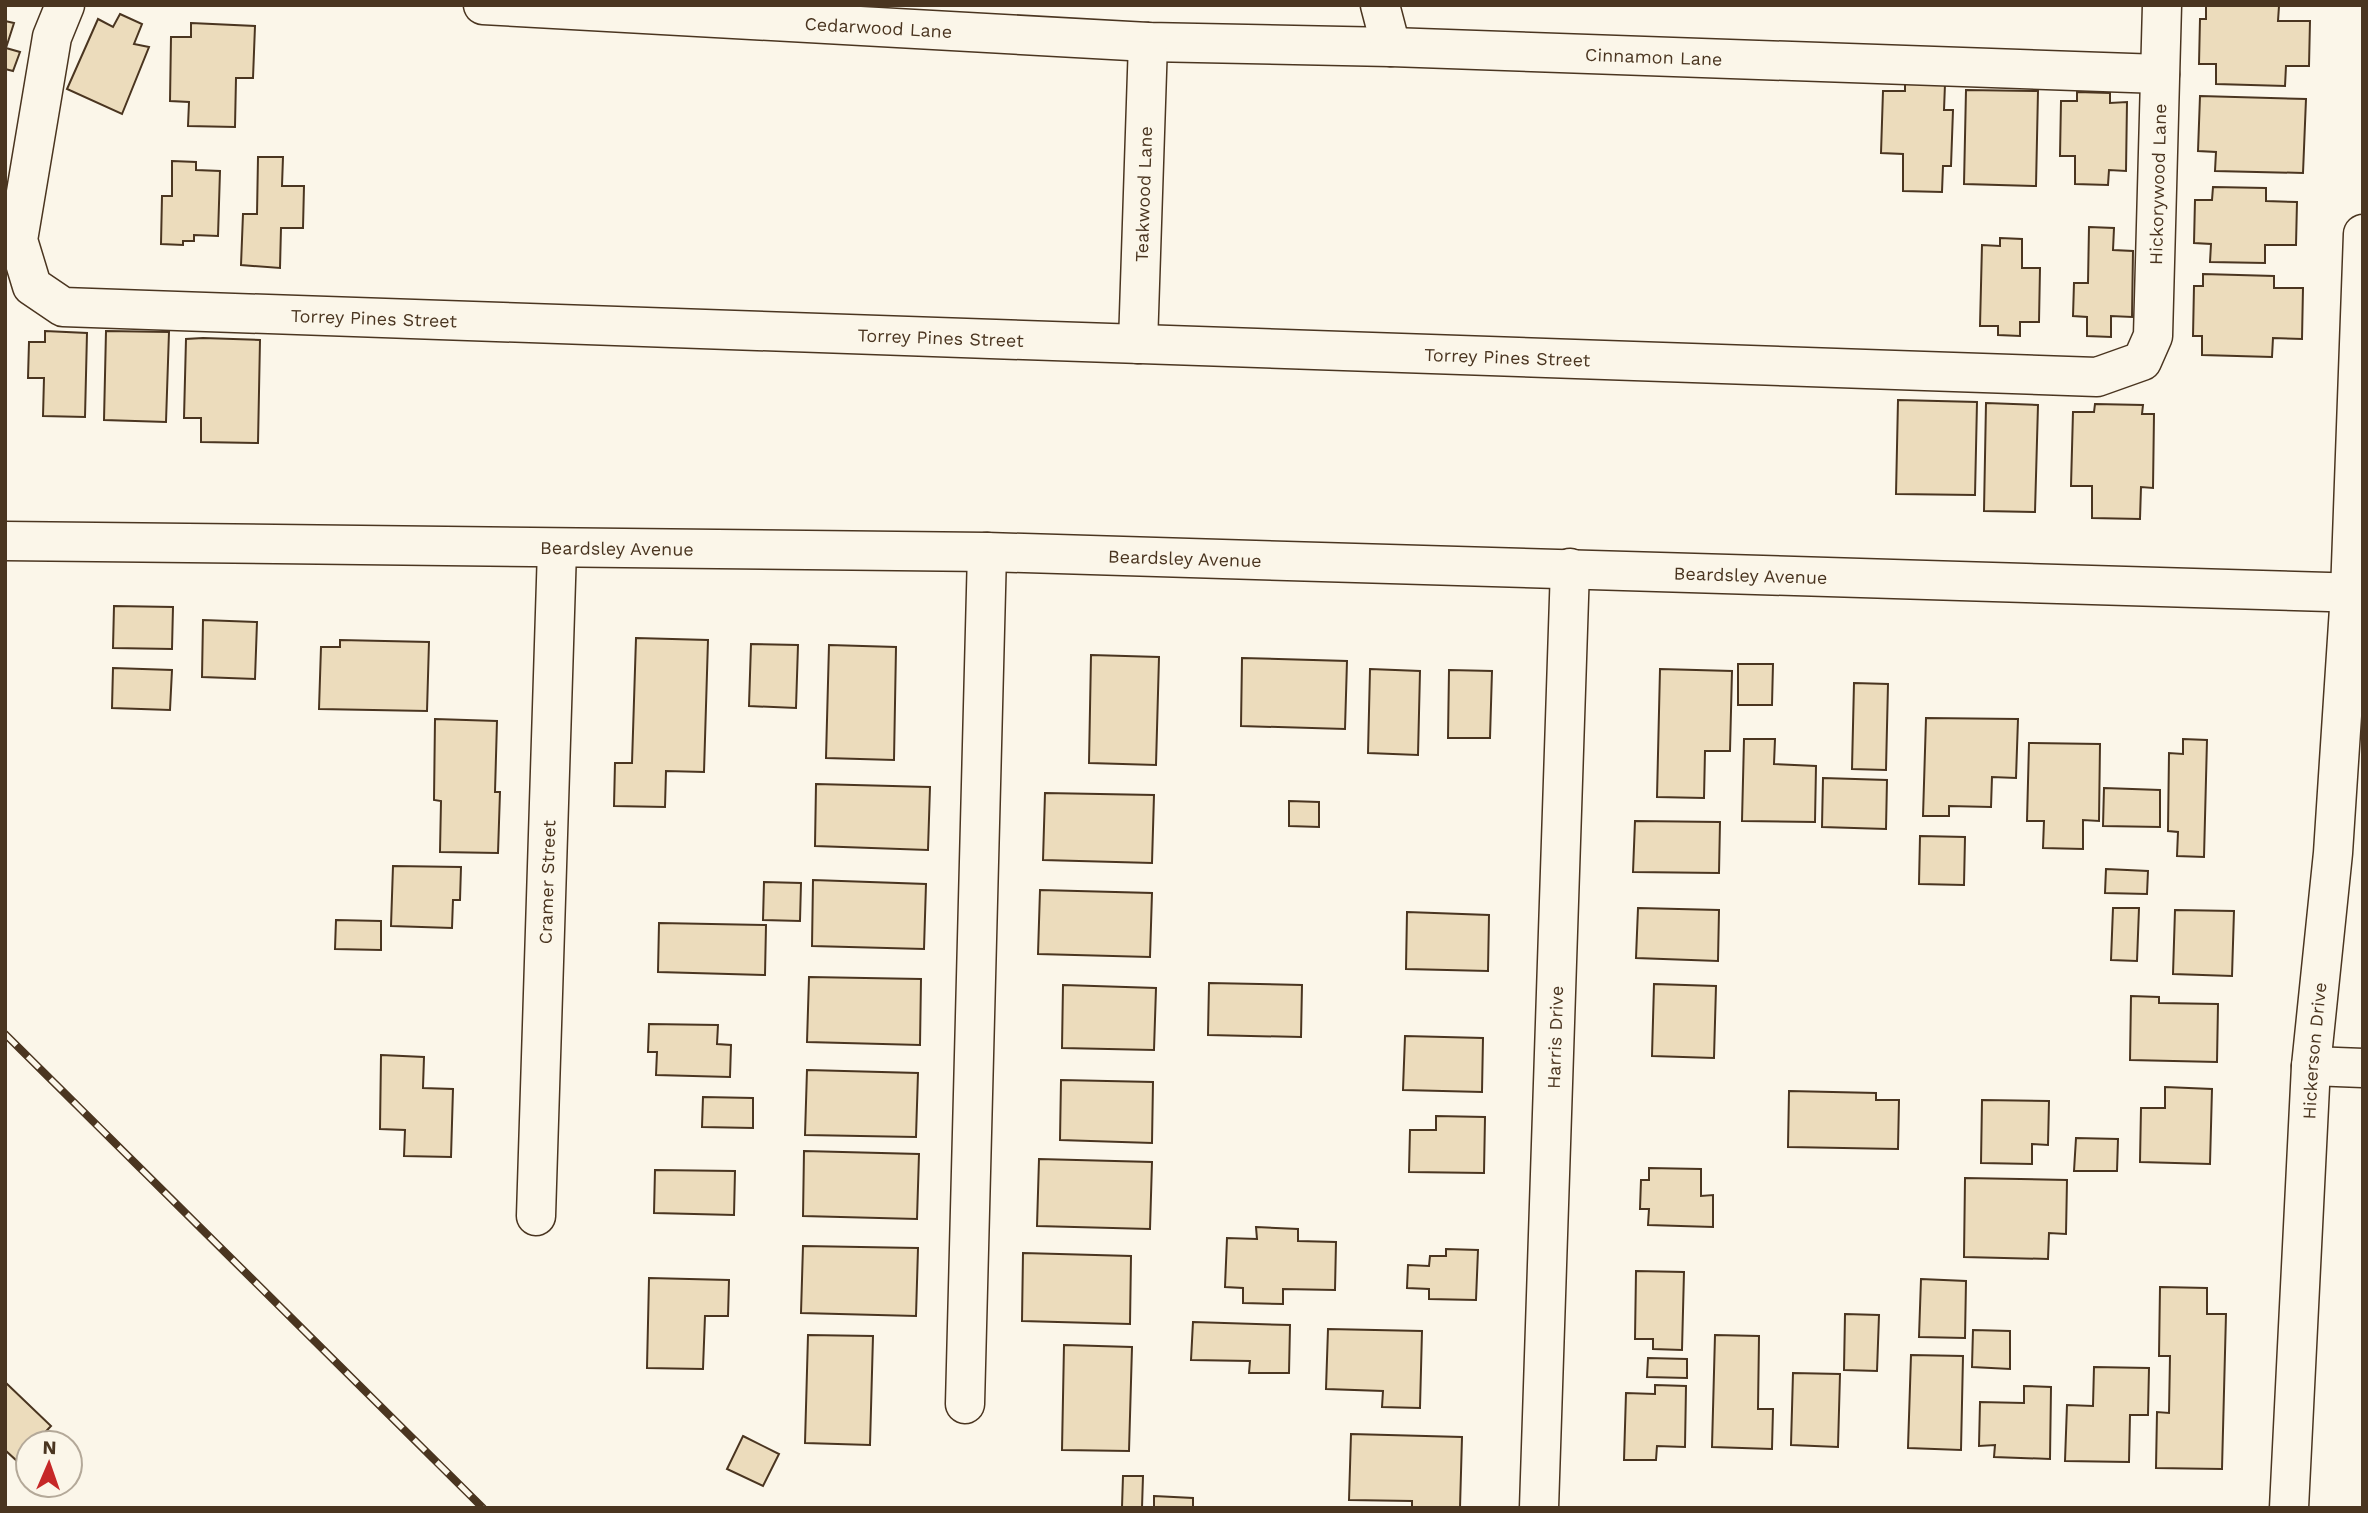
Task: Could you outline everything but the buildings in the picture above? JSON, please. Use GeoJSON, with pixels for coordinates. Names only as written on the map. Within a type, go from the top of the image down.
{"type":"FeatureCollection","features":[{"type":"Feature","properties":{"kind":"street","name":"Torrey Pines Street"},"geometry":{"type":"LineString","coordinates":[[65,5],[52,37],[18,240],[33,286],[63,307],[2097,377],[2142,361]]}},
{"type":"Feature","properties":{"kind":"street","name":"Cedarwood Lane"},"geometry":{"type":"LineString","coordinates":[[483,5],[908,17],[1148,42]]}},
{"type":"Feature","properties":{"kind":"street"},"geometry":{"type":"LineString","coordinates":[[1380,5],[1391,47]]}},
{"type":"Feature","properties":{"kind":"street","name":"Hickorywood Lane"},"geometry":{"type":"LineString","coordinates":[[2142,361],[2153,336],[2162,5]]}},
{"type":"Feature","properties":{"kind":"street","name":"Teakwood Lane"},"geometry":{"type":"LineString","coordinates":[[1138,344],[1148,42]]}},
{"type":"Feature","properties":{"kind":"street","name":"Cinnamon Lane"},"geometry":{"type":"LineString","coordinates":[[1148,42],[1391,47],[2160,74]]}},
{"type":"Feature","properties":{"kind":"street","name":"Hickerson Drive"},"geometry":{"type":"LineString","coordinates":[[2288,1508],[2311,1066],[2356,593],[2363,234]]}},
{"type":"Feature","properties":{"kind":"street","name":"Beardsley Avenue"},"geometry":{"type":"LineString","coordinates":[[5,541],[987,552],[2356,593]]}},
{"type":"Feature","properties":{"kind":"street","name":"Cramer Street"},"geometry":{"type":"LineString","coordinates":[[536,1216],[557,549]]}},
{"type":"Feature","properties":{"kind":"street"},"geometry":{"type":"LineString","coordinates":[[965,1404],[987,552]]}},
{"type":"Feature","properties":{"kind":"street","name":"Harris Drive"},"geometry":{"type":"LineString","coordinates":[[1539,1508],[1570,568]]}},
{"type":"Feature","properties":{"kind":"street"},"geometry":{"type":"LineString","coordinates":[[2311,1066],[2363,1068]]}},
{"type":"Feature","properties":{"kind":"railway"},"geometry":{"type":"LineString","coordinates":[[5,1034],[483,1508]]}}]}
